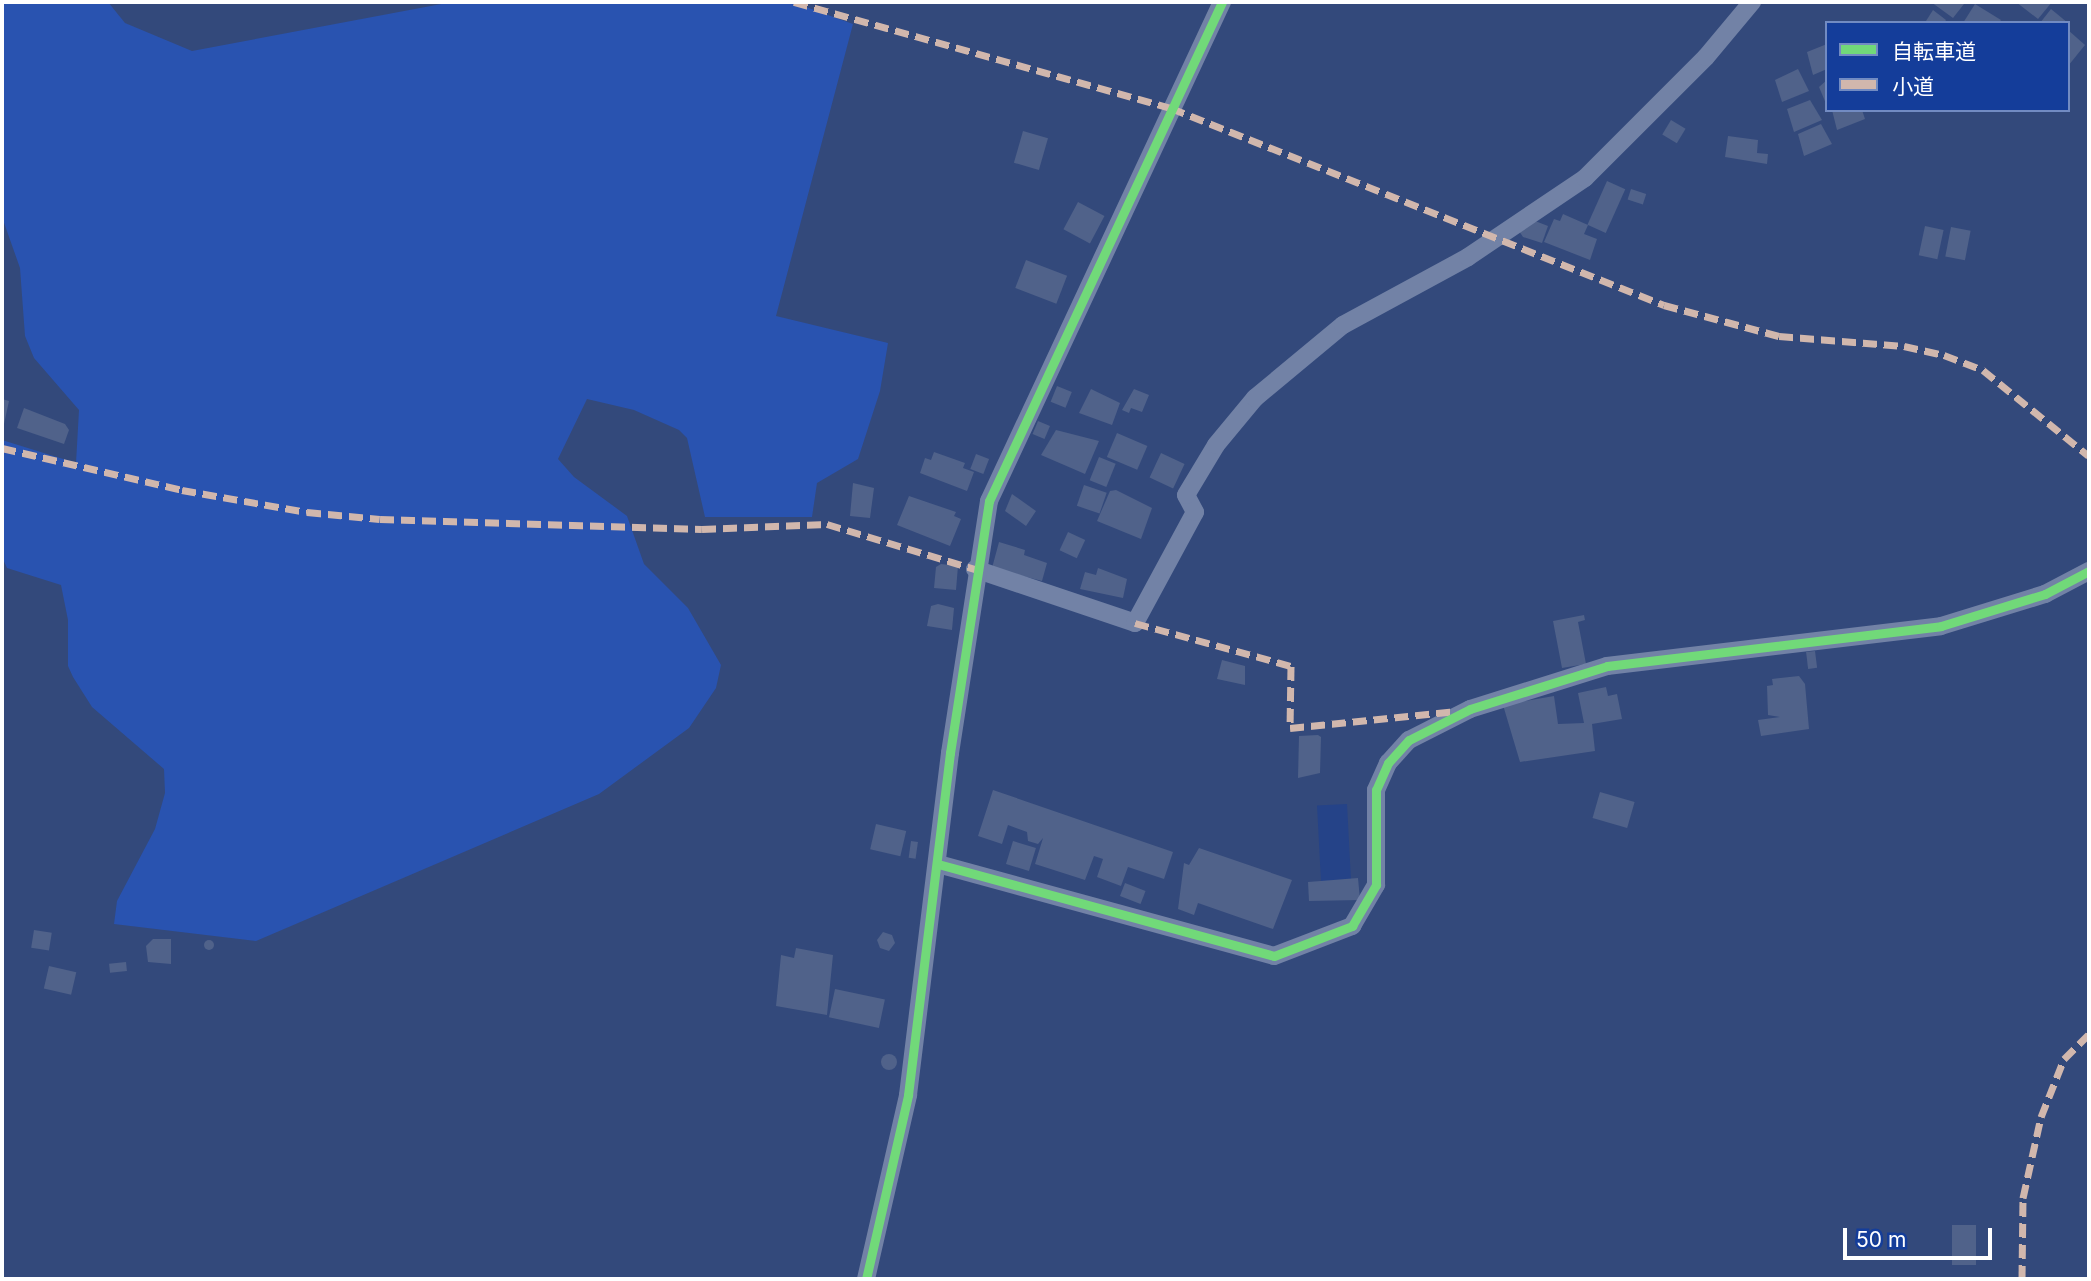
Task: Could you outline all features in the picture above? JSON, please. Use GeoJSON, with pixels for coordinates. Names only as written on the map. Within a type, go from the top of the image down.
{"type":"FeatureCollection","features":[{"type":"Feature","properties":{"kind":"street"},"geometry":{"type":"LineString","coordinates":[[866,1279],[908,1095],[975,569],[989,501],[1012,445],[1222,2]]}},
{"type":"Feature","properties":{"kind":"street"},"geometry":{"type":"LineString","coordinates":[[975,569],[1135,623],[1195,512],[1186,495],[1216,445],[1261,393],[1343,325],[1493,241],[1585,178],[1706,57],[1752,2]]}},
{"type":"Feature","properties":{"kind":"street"},"geometry":{"type":"LineString","coordinates":[[938,864],[1274,956],[1352,926],[1376,885],[1376,790],[1388,763],[1409,740],[1471,709],[1606,666],[1941,626],[2045,594],[2089,570]]}},
{"type":"Feature","properties":{"kind":"shaded area"},"geometry":{"type":"Polygon","coordinates":[[[2,2],[108,2],[125,23],[192,51],[452,2],[792,2],[853,24],[776,316],[888,343],[880,391],[858,459],[817,483],[812,517],[705,517],[687,438],[679,430],[634,410],[587,399],[558,459],[574,477],[627,516],[644,564],[688,608],[721,665],[716,688],[689,728],[599,794],[256,941],[114,924],[117,901],[155,829],[165,793],[164,769],[92,707],[73,677],[68,666],[68,620],[61,585],[7,568],[2,557],[2,440],[76,463],[79,410],[34,358],[25,336],[20,268],[2,217],[2,2]]]}},
{"type":"Feature","properties":{"kind":"shaded area"},"geometry":{"type":"Polygon","coordinates":[[[1347,804],[1351,880],[1321,881],[1317,806],[1347,804]]]}},
{"type":"Feature","properties":{"kind":"building"},"geometry":{"type":"Polygon","coordinates":[[[1931,2],[1962,2],[1964,4],[1953,18],[1931,2]]]}},
{"type":"Feature","properties":{"kind":"building"},"geometry":{"type":"Polygon","coordinates":[[[2016,2],[2052,2],[2038,19],[2016,2]]]}},
{"type":"Feature","properties":{"kind":"building"},"geometry":{"type":"Polygon","coordinates":[[[1975,4],[2001,20],[2000,21],[1964,21],[1975,4]]]}},
{"type":"Feature","properties":{"kind":"building"},"geometry":{"type":"Polygon","coordinates":[[[2051,9],[2066,21],[2042,21],[2051,9]]]}},
{"type":"Feature","properties":{"kind":"building"},"geometry":{"type":"Polygon","coordinates":[[[1933,10],[1946,20],[1945,21],[1926,21],[1933,10]]]}},
{"type":"Feature","properties":{"kind":"building"},"geometry":{"type":"Polygon","coordinates":[[[2070,32],[2085,45],[2070,64],[2070,32]]]}},
{"type":"Feature","properties":{"kind":"building"},"geometry":{"type":"Polygon","coordinates":[[[1825,45],[1825,70],[1813,75],[1807,52],[1825,45]]]}},
{"type":"Feature","properties":{"kind":"building"},"geometry":{"type":"Polygon","coordinates":[[[1798,69],[1809,91],[1782,102],[1775,80],[1798,69]]]}},
{"type":"Feature","properties":{"kind":"building"},"geometry":{"type":"Polygon","coordinates":[[[1825,82],[1825,101],[1819,87],[1825,82]]]}},
{"type":"Feature","properties":{"kind":"building"},"geometry":{"type":"Polygon","coordinates":[[[1810,100],[1822,120],[1794,132],[1787,109],[1810,100]]]}},
{"type":"Feature","properties":{"kind":"building"},"geometry":{"type":"Polygon","coordinates":[[[1832,112],[1863,112],[1865,119],[1837,130],[1832,112]]]}},
{"type":"Feature","properties":{"kind":"building"},"geometry":{"type":"Polygon","coordinates":[[[1671,120],[1686,129],[1677,143],[1662,135],[1671,120]]]}},
{"type":"Feature","properties":{"kind":"building"},"geometry":{"type":"Polygon","coordinates":[[[1821,124],[1832,144],[1804,156],[1798,134],[1821,124]]]}},
{"type":"Feature","properties":{"kind":"building"},"geometry":{"type":"Polygon","coordinates":[[[1023,131],[1048,138],[1039,170],[1014,163],[1023,131]]]}},
{"type":"Feature","properties":{"kind":"building"},"geometry":{"type":"Polygon","coordinates":[[[1728,136],[1758,140],[1757,153],[1768,154],[1767,164],[1725,157],[1728,136]]]}},
{"type":"Feature","properties":{"kind":"building"},"geometry":{"type":"Polygon","coordinates":[[[1607,181],[1625,189],[1606,233],[1587,225],[1607,181]]]}},
{"type":"Feature","properties":{"kind":"building"},"geometry":{"type":"Polygon","coordinates":[[[1631,189],[1646,194],[1643,204],[1628,199],[1631,189]]]}},
{"type":"Feature","properties":{"kind":"building"},"geometry":{"type":"Polygon","coordinates":[[[1078,202],[1104,216],[1090,243],[1063,229],[1078,202]]]}},
{"type":"Feature","properties":{"kind":"building"},"geometry":{"type":"Polygon","coordinates":[[[1563,214],[1588,225],[1584,234],[1597,239],[1590,260],[1544,242],[1554,219],[1560,221],[1563,214]]]}},
{"type":"Feature","properties":{"kind":"building"},"geometry":{"type":"Polygon","coordinates":[[[1530,219],[1548,226],[1542,243],[1523,237],[1517,228],[1530,219]]]}},
{"type":"Feature","properties":{"kind":"building"},"geometry":{"type":"Polygon","coordinates":[[[1925,226],[1944,230],[1937,259],[1919,255],[1925,226]]]}},
{"type":"Feature","properties":{"kind":"building"},"geometry":{"type":"Polygon","coordinates":[[[1951,227],[1971,231],[1965,260],[1945,256],[1951,227]]]}},
{"type":"Feature","properties":{"kind":"building"},"geometry":{"type":"Polygon","coordinates":[[[1026,260],[1067,276],[1056,304],[1015,288],[1026,260]]]}},
{"type":"Feature","properties":{"kind":"building"},"geometry":{"type":"Polygon","coordinates":[[[1057,386],[1072,392],[1065,408],[1051,402],[1057,386]]]}},
{"type":"Feature","properties":{"kind":"building"},"geometry":{"type":"Polygon","coordinates":[[[1091,389],[1120,403],[1112,425],[1079,413],[1091,389]]]}},
{"type":"Feature","properties":{"kind":"building"},"geometry":{"type":"Polygon","coordinates":[[[1134,389],[1149,395],[1142,412],[1131,408],[1129,413],[1122,410],[1134,389]]]}},
{"type":"Feature","properties":{"kind":"building"},"geometry":{"type":"Polygon","coordinates":[[[2,399],[9,401],[4,424],[2,424],[2,399]]]}},
{"type":"Feature","properties":{"kind":"building"},"geometry":{"type":"Polygon","coordinates":[[[24,408],[65,424],[69,430],[64,444],[17,428],[24,408]]]}},
{"type":"Feature","properties":{"kind":"building"},"geometry":{"type":"Polygon","coordinates":[[[1038,421],[1050,426],[1044,439],[1033,434],[1038,421]]]}},
{"type":"Feature","properties":{"kind":"building"},"geometry":{"type":"Polygon","coordinates":[[[1056,430],[1099,441],[1085,474],[1041,455],[1056,430]]]}},
{"type":"Feature","properties":{"kind":"building"},"geometry":{"type":"Polygon","coordinates":[[[1117,433],[1147,446],[1137,470],[1107,457],[1117,433]]]}},
{"type":"Feature","properties":{"kind":"building"},"geometry":{"type":"Polygon","coordinates":[[[934,452],[965,463],[963,468],[974,472],[967,491],[920,473],[925,458],[931,460],[934,452]]]}},
{"type":"Feature","properties":{"kind":"building"},"geometry":{"type":"Polygon","coordinates":[[[1161,453],[1185,464],[1173,488],[1150,477],[1161,453]]]}},
{"type":"Feature","properties":{"kind":"building"},"geometry":{"type":"Polygon","coordinates":[[[976,454],[989,459],[983,474],[970,469],[976,454]]]}},
{"type":"Feature","properties":{"kind":"building"},"geometry":{"type":"Polygon","coordinates":[[[1099,457],[1116,464],[1106,487],[1090,480],[1099,457]]]}},
{"type":"Feature","properties":{"kind":"building"},"geometry":{"type":"Polygon","coordinates":[[[853,483],[874,488],[870,518],[850,516],[853,483]]]}},
{"type":"Feature","properties":{"kind":"building"},"geometry":{"type":"Polygon","coordinates":[[[1084,485],[1107,493],[1100,514],[1077,506],[1084,485]]]}},
{"type":"Feature","properties":{"kind":"building"},"geometry":{"type":"Polygon","coordinates":[[[1116,490],[1152,508],[1141,539],[1097,521],[1110,491],[1116,490]]]}},
{"type":"Feature","properties":{"kind":"building"},"geometry":{"type":"Polygon","coordinates":[[[1012,494],[1036,511],[1026,526],[1005,511],[1012,494]]]}},
{"type":"Feature","properties":{"kind":"building"},"geometry":{"type":"Polygon","coordinates":[[[909,496],[956,512],[954,516],[961,519],[950,546],[897,525],[909,496]]]}},
{"type":"Feature","properties":{"kind":"building"},"geometry":{"type":"Polygon","coordinates":[[[1068,532],[1085,540],[1077,558],[1060,550],[1068,532]]]}},
{"type":"Feature","properties":{"kind":"building"},"geometry":{"type":"Polygon","coordinates":[[[999,542],[1025,550],[1024,555],[1047,563],[1042,581],[992,568],[999,542]]]}},
{"type":"Feature","properties":{"kind":"building"},"geometry":{"type":"Polygon","coordinates":[[[941,564],[958,566],[956,590],[934,588],[936,567],[941,564]]]}},
{"type":"Feature","properties":{"kind":"building"},"geometry":{"type":"Polygon","coordinates":[[[1098,568],[1127,579],[1123,598],[1080,589],[1085,572],[1096,575],[1098,568]]]}},
{"type":"Feature","properties":{"kind":"building"},"geometry":{"type":"Polygon","coordinates":[[[938,604],[954,608],[952,630],[927,626],[931,606],[938,604]]]}},
{"type":"Feature","properties":{"kind":"building"},"geometry":{"type":"Polygon","coordinates":[[[1584,615],[1585,620],[1578,622],[1586,664],[1562,668],[1553,621],[1584,615]]]}},
{"type":"Feature","properties":{"kind":"building"},"geometry":{"type":"Polygon","coordinates":[[[1815,651],[1817,668],[1808,669],[1806,652],[1815,651]]]}},
{"type":"Feature","properties":{"kind":"building"},"geometry":{"type":"Polygon","coordinates":[[[1222,660],[1245,666],[1245,685],[1217,679],[1222,660]]]}},
{"type":"Feature","properties":{"kind":"building"},"geometry":{"type":"Polygon","coordinates":[[[1799,676],[1805,684],[1809,729],[1761,736],[1758,720],[1780,717],[1768,715],[1767,686],[1773,685],[1772,679],[1799,676]]]}},
{"type":"Feature","properties":{"kind":"building"},"geometry":{"type":"Polygon","coordinates":[[[1606,687],[1608,696],[1617,694],[1622,719],[1592,724],[1595,751],[1520,762],[1503,705],[1554,696],[1558,724],[1584,723],[1578,693],[1606,687]]]}},
{"type":"Feature","properties":{"kind":"building"},"geometry":{"type":"Polygon","coordinates":[[[1299,736],[1321,737],[1320,773],[1298,778],[1299,736]]]}},
{"type":"Feature","properties":{"kind":"building"},"geometry":{"type":"Polygon","coordinates":[[[993,790],[1173,852],[1164,879],[1128,867],[1121,886],[1097,877],[1103,859],[1094,856],[1085,880],[1035,864],[1043,838],[1038,844],[1028,841],[1027,832],[1008,825],[1002,844],[978,836],[993,790]]]}},
{"type":"Feature","properties":{"kind":"building"},"geometry":{"type":"Polygon","coordinates":[[[1600,792],[1635,802],[1627,828],[1593,818],[1600,792]]]}},
{"type":"Feature","properties":{"kind":"building"},"geometry":{"type":"Polygon","coordinates":[[[876,824],[906,831],[900,856],[870,849],[876,824]]]}},
{"type":"Feature","properties":{"kind":"building"},"geometry":{"type":"Polygon","coordinates":[[[911,841],[918,842],[916,859],[909,858],[911,841]]]}},
{"type":"Feature","properties":{"kind":"building"},"geometry":{"type":"Polygon","coordinates":[[[1013,841],[1036,848],[1029,871],[1006,864],[1013,841]]]}},
{"type":"Feature","properties":{"kind":"building"},"geometry":{"type":"Polygon","coordinates":[[[1199,848],[1292,880],[1273,929],[1198,903],[1194,915],[1178,909],[1184,863],[1189,865],[1199,848]]]}},
{"type":"Feature","properties":{"kind":"building"},"geometry":{"type":"Polygon","coordinates":[[[1358,878],[1360,900],[1309,901],[1308,882],[1358,878]]]}},
{"type":"Feature","properties":{"kind":"building"},"geometry":{"type":"Polygon","coordinates":[[[1125,883],[1146,891],[1141,904],[1120,896],[1125,883]]]}},
{"type":"Feature","properties":{"kind":"building"},"geometry":{"type":"Polygon","coordinates":[[[34,930],[52,933],[49,951],[31,948],[34,930]]]}},
{"type":"Feature","properties":{"kind":"building"},"geometry":{"type":"Polygon","coordinates":[[[883,932],[892,935],[895,943],[889,951],[880,948],[877,940],[883,932]]]}},
{"type":"Feature","properties":{"kind":"building"},"geometry":{"type":"Polygon","coordinates":[[[153,939],[171,939],[171,964],[148,962],[146,946],[153,939]]]}},
{"type":"Feature","properties":{"kind":"building"},"geometry":{"type":"Polygon","coordinates":[[[209,940],[213,941],[213,949],[209,950],[205,949],[204,945],[205,941],[209,940]]]}},
{"type":"Feature","properties":{"kind":"building"},"geometry":{"type":"Polygon","coordinates":[[[796,948],[833,955],[827,1015],[776,1006],[781,955],[794,958],[796,948]]]}},
{"type":"Feature","properties":{"kind":"building"},"geometry":{"type":"Polygon","coordinates":[[[126,962],[127,971],[110,973],[109,964],[126,962]]]}},
{"type":"Feature","properties":{"kind":"building"},"geometry":{"type":"Polygon","coordinates":[[[49,966],[76,972],[71,995],[44,988],[49,966]]]}},
{"type":"Feature","properties":{"kind":"building"},"geometry":{"type":"Polygon","coordinates":[[[835,989],[885,1000],[879,1028],[829,1017],[835,989]]]}},
{"type":"Feature","properties":{"kind":"building"},"geometry":{"type":"Polygon","coordinates":[[[889,1054],[895,1056],[895,1068],[889,1070],[883,1068],[881,1062],[883,1056],[889,1054]]]}},
{"type":"Feature","properties":{"kind":"building"},"geometry":{"type":"Polygon","coordinates":[[[1952,1225],[1976,1225],[1976,1265],[1952,1265],[1952,1225]]]}},
{"type":"Feature","properties":{"kind":"marked path"},"geometry":{"type":"LineString","coordinates":[[794,2],[1171,108],[1664,305],[1779,336],[1904,346],[1944,355],[1983,370],[2089,456]]}},
{"type":"Feature","properties":{"kind":"marked path"},"geometry":{"type":"LineString","coordinates":[[2,448],[182,490],[307,512],[380,519],[702,529],[827,524],[975,569]]}},
{"type":"Feature","properties":{"kind":"marked path"},"geometry":{"type":"LineString","coordinates":[[1135,623],[1291,666],[1290,728],[1457,711]]}},
{"type":"Feature","properties":{"kind":"marked path"},"geometry":{"type":"LineString","coordinates":[[2022,1279],[2023,1198],[2041,1117],[2064,1059],[2089,1034]]}},
{"type":"Feature","properties":{"kind":"cycle path"},"geometry":{"type":"LineString","coordinates":[[866,1279],[908,1095],[950,753],[989,501],[1222,2]]}},
{"type":"Feature","properties":{"kind":"cycle path"},"geometry":{"type":"LineString","coordinates":[[938,864],[1274,956],[1352,926],[1376,885],[1376,790],[1388,763],[1409,740],[1470,709],[1607,666],[1941,626],[2045,594],[2089,571]]}}]}
